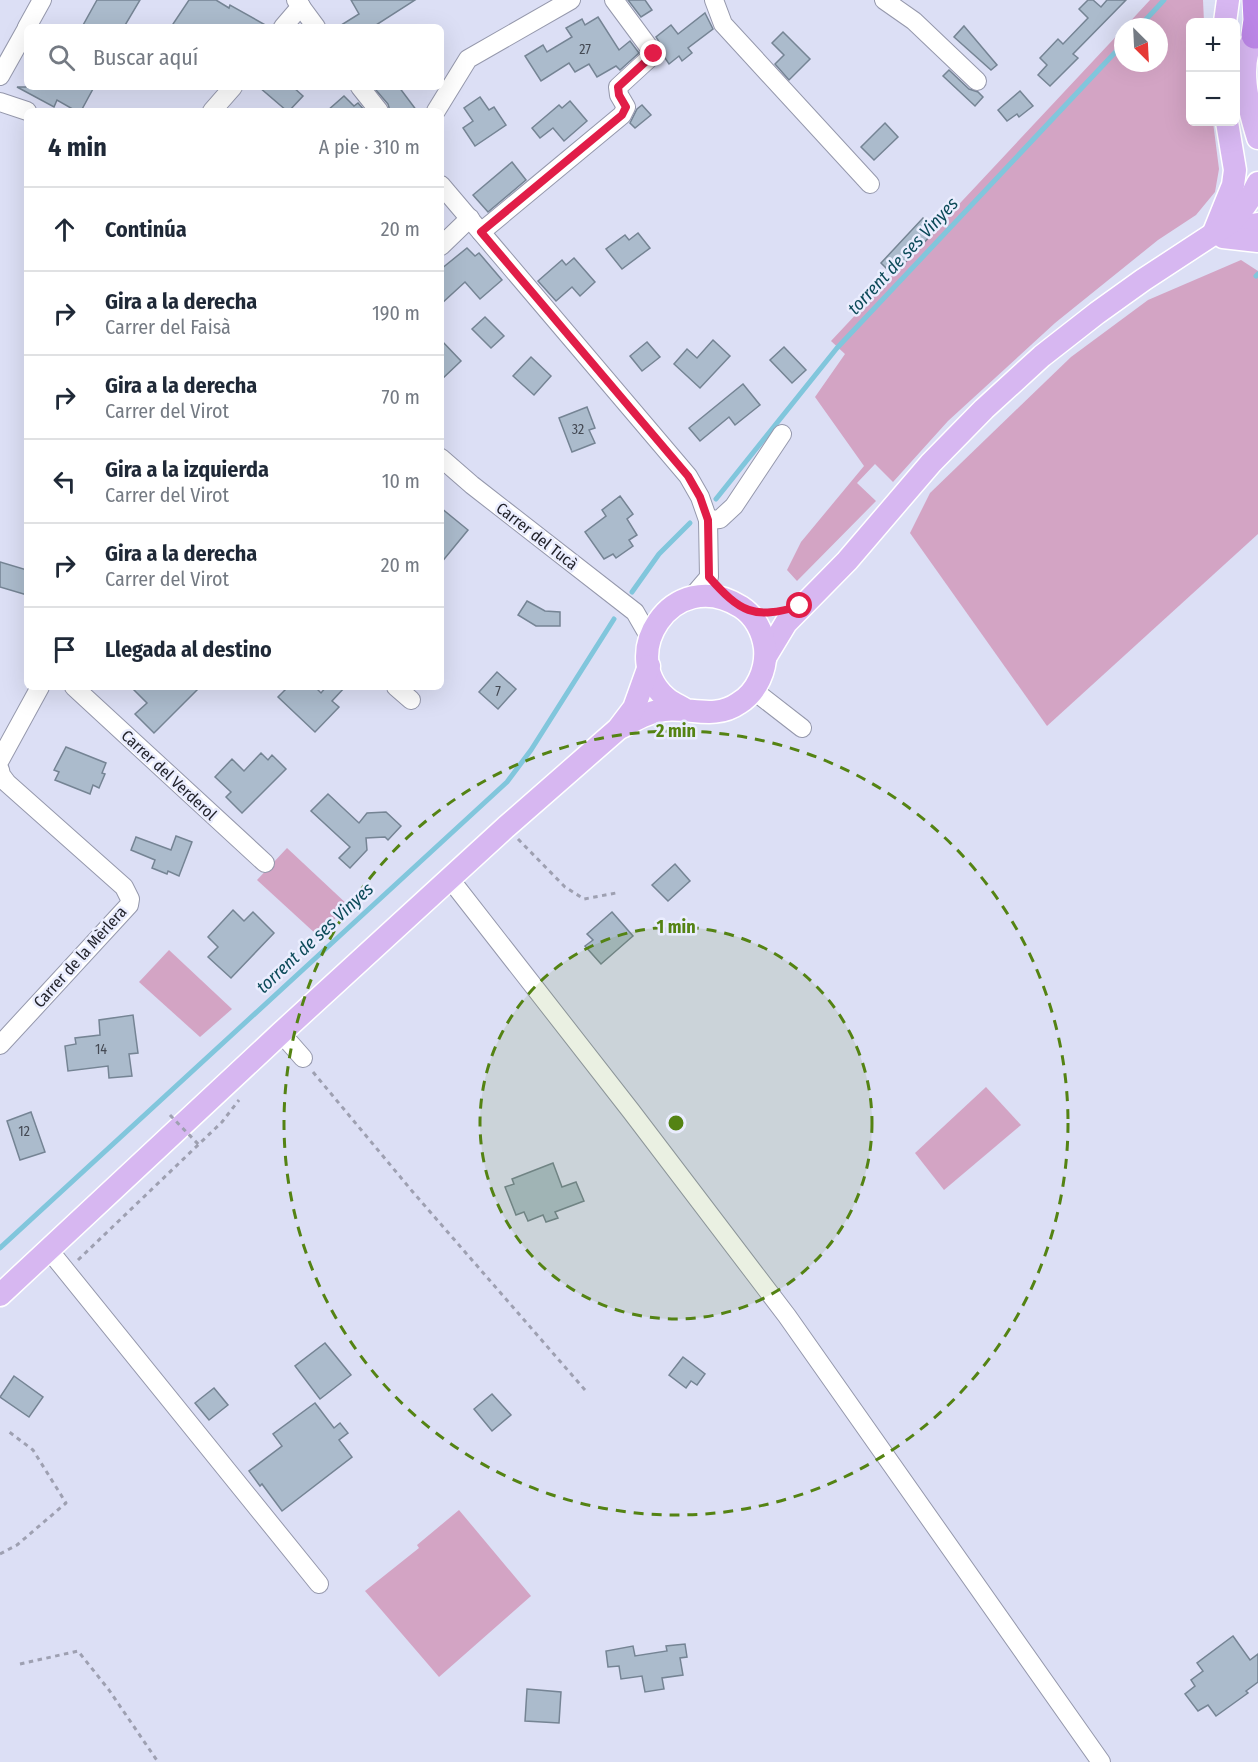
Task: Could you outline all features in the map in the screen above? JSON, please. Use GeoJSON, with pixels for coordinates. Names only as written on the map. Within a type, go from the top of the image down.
{"type":"FeatureCollection","features":[{"type":"Feature","properties":{"kind":"highway"},"geometry":{"type":"LineString","coordinates":[[1256,0],[1257,34]]}},
{"type":"Feature","properties":{"kind":"main road"},"geometry":{"type":"LineString","coordinates":[[1226,18],[1228,0]]}},
{"type":"Feature","properties":{"kind":"main road"},"geometry":{"type":"LineString","coordinates":[[1257,34],[1249,50],[1245,74],[1248,105],[1258,138]]}},
{"type":"Feature","properties":{"kind":"main road"},"geometry":{"type":"LineString","coordinates":[[1212,236],[1233,185],[1235,170],[1228,126]]}},
{"type":"Feature","properties":{"kind":"main road"},"geometry":{"type":"LineString","coordinates":[[618,729],[653,712],[686,710],[704,713],[723,711],[740,703],[753,690],[762,674],[766,656],[786,623],[800,606],[847,561],[939,456],[984,409],[1042,356],[1143,280],[1212,236],[1243,211],[1258,183]]}},
{"type":"Feature","properties":{"kind":"main road"},"geometry":{"type":"LineString","coordinates":[[1212,236],[1234,228],[1258,224]]}},
{"type":"Feature","properties":{"kind":"main road"},"geometry":{"type":"LineString","coordinates":[[1212,236],[1258,242]]}},
{"type":"Feature","properties":{"kind":"main road"},"geometry":{"type":"LineString","coordinates":[[686,710],[669,700],[656,685],[649,666],[650,638],[655,625],[668,610],[679,602],[710,595],[738,605],[780,612],[800,606]]}},
{"type":"Feature","properties":{"kind":"main road"},"geometry":{"type":"LineString","coordinates":[[738,605],[757,624],[764,639],[766,656]]}},
{"type":"Feature","properties":{"kind":"main road"},"geometry":{"type":"LineString","coordinates":[[0,1295],[281,1033],[506,827],[618,729],[634,708],[649,666]]}},
{"type":"Feature","properties":{"kind":"street"},"geometry":{"type":"LineString","coordinates":[[29,24],[42,0]]}},
{"type":"Feature","properties":{"kind":"street"},"geometry":{"type":"LineString","coordinates":[[438,108],[468,59],[571,0]]}},
{"type":"Feature","properties":{"kind":"street"},"geometry":{"type":"LineString","coordinates":[[444,244],[475,225],[622,115],[626,107],[619,95],[618,87],[654,54],[614,0]]}},
{"type":"Feature","properties":{"kind":"street"},"geometry":{"type":"LineString","coordinates":[[714,0],[723,24],[870,184]]}},
{"type":"Feature","properties":{"kind":"street"},"geometry":{"type":"LineString","coordinates":[[884,0],[914,21],[977,81]]}},
{"type":"Feature","properties":{"kind":"street"},"geometry":{"type":"LineString","coordinates":[[285,24],[298,3],[314,24]]}},
{"type":"Feature","properties":{"kind":"street"},"geometry":{"type":"LineString","coordinates":[[0,76],[24,32]]}},
{"type":"Feature","properties":{"kind":"street"},"geometry":{"type":"LineString","coordinates":[[214,108],[230,90]]}},
{"type":"Feature","properties":{"kind":"street"},"geometry":{"type":"LineString","coordinates":[[362,90],[377,108]]}},
{"type":"Feature","properties":{"kind":"street"},"geometry":{"type":"LineString","coordinates":[[0,102],[24,110]]}},
{"type":"Feature","properties":{"kind":"street"},"geometry":{"type":"LineString","coordinates":[[444,189],[688,476],[700,497],[708,520],[709,577],[692,598]]}},
{"type":"Feature","properties":{"kind":"street"},"geometry":{"type":"LineString","coordinates":[[708,520],[720,519],[735,506],[782,434]]}},
{"type":"Feature","properties":{"kind":"street","name":"Carrer del Tucà"},"geometry":{"type":"LineString","coordinates":[[444,461],[635,612],[650,638]]}},
{"type":"Feature","properties":{"kind":"street"},"geometry":{"type":"LineString","coordinates":[[709,577],[738,605]]}},
{"type":"Feature","properties":{"kind":"street"},"geometry":{"type":"LineString","coordinates":[[635,612],[668,610]]}},
{"type":"Feature","properties":{"kind":"street"},"geometry":{"type":"LineString","coordinates":[[0,760],[38,690]]}},
{"type":"Feature","properties":{"kind":"street","name":"Carrer del Verderol"},"geometry":{"type":"LineString","coordinates":[[77,690],[265,863]]}},
{"type":"Feature","properties":{"kind":"street"},"geometry":{"type":"LineString","coordinates":[[399,690],[411,700]]}},
{"type":"Feature","properties":{"kind":"street"},"geometry":{"type":"LineString","coordinates":[[753,690],[802,728]]}},
{"type":"Feature","properties":{"kind":"street","name":"Carrer de la Mèrlera"},"geometry":{"type":"LineString","coordinates":[[0,770],[1,776],[7,783],[124,887],[130,899],[129,905],[0,1045]]}},
{"type":"Feature","properties":{"kind":"street"},"geometry":{"type":"LineString","coordinates":[[450,879],[632,1111],[787,1316],[1101,1762]]}},
{"type":"Feature","properties":{"kind":"street"},"geometry":{"type":"LineString","coordinates":[[281,1033],[303,1058]]}},
{"type":"Feature","properties":{"kind":"street"},"geometry":{"type":"LineString","coordinates":[[49,1250],[319,1584]]}},
{"type":"Feature","properties":{"kind":"path"},"geometry":{"type":"LineString","coordinates":[[506,827],[565,887],[584,899],[616,893]]}},
{"type":"Feature","properties":{"kind":"path"},"geometry":{"type":"LineString","coordinates":[[303,1058],[328,1092],[412,1191],[585,1390]]}},
{"type":"Feature","properties":{"kind":"path"},"geometry":{"type":"LineString","coordinates":[[170,1115],[199,1145]]}},
{"type":"Feature","properties":{"kind":"path"},"geometry":{"type":"LineString","coordinates":[[75,1263],[222,1122]]}},
{"type":"Feature","properties":{"kind":"path"},"geometry":{"type":"LineString","coordinates":[[0,1554],[17,1545],[66,1503],[33,1450],[8,1431]]}},
{"type":"Feature","properties":{"kind":"path"},"geometry":{"type":"LineString","coordinates":[[20,1664],[78,1651],[109,1690],[158,1762]]}},
{"type":"Feature","properties":{"kind":"shaded area"},"geometry":{"type":"Polygon","coordinates":[[[1150,0],[1203,0],[1204,18],[1186,18],[1186,126],[1214,126],[1219,169],[1215,192],[1196,215],[1158,240],[1055,323],[948,421],[893,482],[875,464],[857,483],[876,501],[797,581],[787,570],[801,542],[864,466],[815,397],[845,354],[831,341],[1114,39],[1114,72],[1168,72],[1168,18],[1133,18],[1150,0]]]}},
{"type":"Feature","properties":{"kind":"shaded area"},"geometry":{"type":"Polygon","coordinates":[[[1241,260],[1258,271],[1258,534],[1047,726],[910,533],[930,493],[1071,357],[1148,300],[1241,260]]]}},
{"type":"Feature","properties":{"kind":"shaded area"},"geometry":{"type":"Polygon","coordinates":[[[287,848],[349,906],[317,935],[257,880],[287,848]]]}},
{"type":"Feature","properties":{"kind":"shaded area"},"geometry":{"type":"Polygon","coordinates":[[[169,950],[232,1009],[200,1037],[139,982],[169,950]]]}},
{"type":"Feature","properties":{"kind":"shaded area"},"geometry":{"type":"Polygon","coordinates":[[[986,1087],[1021,1125],[944,1190],[915,1153],[986,1087]]]}},
{"type":"Feature","properties":{"kind":"shaded area"},"geometry":{"type":"Polygon","coordinates":[[[459,1510],[531,1596],[439,1677],[365,1591],[419,1548],[417,1545],[459,1510]]]}},
{"type":"Feature","properties":{"kind":"building"},"geometry":{"type":"Polygon","coordinates":[[[97,0],[140,0],[126,24],[84,24],[97,0]]]}},
{"type":"Feature","properties":{"kind":"building"},"geometry":{"type":"Polygon","coordinates":[[[189,0],[216,0],[229,8],[230,5],[264,24],[173,24],[189,0]]]}},
{"type":"Feature","properties":{"kind":"building"},"geometry":{"type":"Polygon","coordinates":[[[351,0],[415,0],[378,24],[343,24],[359,14],[351,0]]]}},
{"type":"Feature","properties":{"kind":"building"},"geometry":{"type":"Polygon","coordinates":[[[628,0],[645,0],[652,10],[641,17],[628,0]]]}},
{"type":"Feature","properties":{"kind":"building"},"geometry":{"type":"Polygon","coordinates":[[[1088,0],[1093,0],[1101,7],[1107,0],[1126,0],[1073,54],[1078,58],[1050,86],[1038,75],[1047,65],[1040,58],[1058,39],[1063,44],[1088,18],[1079,9],[1088,0]]]}},
{"type":"Feature","properties":{"kind":"building"},"geometry":{"type":"Polygon","coordinates":[[[705,13],[713,29],[688,48],[692,53],[682,61],[679,56],[669,64],[656,37],[671,25],[678,34],[705,13]]]}},
{"type":"Feature","properties":{"kind":"building"},"geometry":{"type":"Polygon","coordinates":[[[598,17],[619,50],[630,41],[639,53],[620,70],[616,66],[597,77],[589,64],[575,72],[569,63],[541,81],[525,56],[543,45],[547,52],[572,37],[566,28],[582,19],[585,25],[598,17]]]}},
{"type":"Feature","properties":{"kind":"building"},"geometry":{"type":"Polygon","coordinates":[[[964,26],[997,65],[991,70],[954,37],[964,26]]]}},
{"type":"Feature","properties":{"kind":"building"},"geometry":{"type":"Polygon","coordinates":[[[783,32],[810,59],[789,80],[775,64],[784,55],[772,43],[783,32]]]}},
{"type":"Feature","properties":{"kind":"building"},"geometry":{"type":"Polygon","coordinates":[[[949,70],[969,89],[978,92],[983,97],[975,106],[943,76],[949,70]]]}},
{"type":"Feature","properties":{"kind":"building"},"geometry":{"type":"Polygon","coordinates":[[[17,87],[24,87],[24,90],[92,90],[83,108],[71,108],[57,100],[54,107],[17,87]]]}},
{"type":"Feature","properties":{"kind":"building"},"geometry":{"type":"Polygon","coordinates":[[[262,90],[296,90],[303,96],[292,108],[284,108],[262,90]]]}},
{"type":"Feature","properties":{"kind":"building"},"geometry":{"type":"Polygon","coordinates":[[[376,90],[401,90],[415,108],[389,108],[376,90]]]}},
{"type":"Feature","properties":{"kind":"building"},"geometry":{"type":"Polygon","coordinates":[[[1020,91],[1033,106],[1019,117],[1017,114],[1007,121],[998,110],[1020,91]]]}},
{"type":"Feature","properties":{"kind":"building"},"geometry":{"type":"Polygon","coordinates":[[[344,96],[354,106],[358,103],[362,108],[330,108],[344,96]]]}},
{"type":"Feature","properties":{"kind":"building"},"geometry":{"type":"Polygon","coordinates":[[[480,97],[489,110],[494,107],[506,125],[475,146],[463,128],[473,121],[464,108],[480,97]]]}},
{"type":"Feature","properties":{"kind":"building"},"geometry":{"type":"Polygon","coordinates":[[[570,101],[587,121],[564,141],[553,128],[540,138],[532,128],[559,105],[562,108],[570,101]]]}},
{"type":"Feature","properties":{"kind":"building"},"geometry":{"type":"Polygon","coordinates":[[[642,105],[651,115],[635,128],[630,123],[637,109],[642,105]]]}},
{"type":"Feature","properties":{"kind":"building"},"geometry":{"type":"Polygon","coordinates":[[[885,123],[898,137],[874,160],[861,147],[885,123]]]}},
{"type":"Feature","properties":{"kind":"building"},"geometry":{"type":"Polygon","coordinates":[[[512,162],[526,180],[488,212],[473,195],[512,162]]]}},
{"type":"Feature","properties":{"kind":"building"},"geometry":{"type":"Polygon","coordinates":[[[923,218],[936,230],[893,275],[881,263],[923,218]]]}},
{"type":"Feature","properties":{"kind":"building"},"geometry":{"type":"Polygon","coordinates":[[[638,233],[650,248],[622,269],[606,249],[625,235],[629,240],[638,233]]]}},
{"type":"Feature","properties":{"kind":"building"},"geometry":{"type":"Polygon","coordinates":[[[467,248],[475,256],[479,253],[502,280],[480,299],[465,282],[444,301],[444,267],[467,248]]]}},
{"type":"Feature","properties":{"kind":"building"},"geometry":{"type":"Polygon","coordinates":[[[574,258],[595,282],[580,296],[572,287],[556,301],[538,281],[562,260],[566,265],[574,258]]]}},
{"type":"Feature","properties":{"kind":"building"},"geometry":{"type":"Polygon","coordinates":[[[485,317],[504,336],[491,348],[472,329],[485,317]]]}},
{"type":"Feature","properties":{"kind":"building"},"geometry":{"type":"Polygon","coordinates":[[[713,340],[730,356],[700,388],[674,364],[687,349],[697,358],[713,340]]]}},
{"type":"Feature","properties":{"kind":"building"},"geometry":{"type":"Polygon","coordinates":[[[647,342],[660,357],[642,371],[630,356],[647,342]]]}},
{"type":"Feature","properties":{"kind":"building"},"geometry":{"type":"Polygon","coordinates":[[[444,343],[461,361],[444,377],[444,343]]]}},
{"type":"Feature","properties":{"kind":"building"},"geometry":{"type":"Polygon","coordinates":[[[784,347],[806,370],[792,383],[770,360],[784,347]]]}},
{"type":"Feature","properties":{"kind":"building"},"geometry":{"type":"Polygon","coordinates":[[[531,357],[551,376],[534,395],[513,376],[531,357]]]}},
{"type":"Feature","properties":{"kind":"building"},"geometry":{"type":"Polygon","coordinates":[[[743,384],[760,405],[735,425],[729,417],[700,441],[689,428],[743,384]]]}},
{"type":"Feature","properties":{"kind":"building"},"geometry":{"type":"Polygon","coordinates":[[[587,407],[595,428],[589,430],[595,443],[572,452],[559,418],[587,407]]]}},
{"type":"Feature","properties":{"kind":"building"},"geometry":{"type":"Polygon","coordinates":[[[620,496],[633,514],[627,519],[637,535],[629,540],[633,546],[616,558],[613,554],[604,559],[585,532],[606,516],[602,510],[620,496]]]}},
{"type":"Feature","properties":{"kind":"building"},"geometry":{"type":"Polygon","coordinates":[[[444,510],[468,530],[444,559],[444,510]]]}},
{"type":"Feature","properties":{"kind":"building"},"geometry":{"type":"Polygon","coordinates":[[[0,562],[24,569],[24,594],[0,587],[0,562]]]}},
{"type":"Feature","properties":{"kind":"building"},"geometry":{"type":"Polygon","coordinates":[[[527,601],[545,611],[560,612],[560,626],[536,626],[518,615],[527,601]]]}},
{"type":"Feature","properties":{"kind":"building"},"geometry":{"type":"Polygon","coordinates":[[[497,672],[516,689],[498,709],[479,692],[497,672]]]}},
{"type":"Feature","properties":{"kind":"building"},"geometry":{"type":"Polygon","coordinates":[[[134,690],[197,690],[154,733],[135,714],[147,703],[134,690]]]}},
{"type":"Feature","properties":{"kind":"building"},"geometry":{"type":"Polygon","coordinates":[[[285,690],[318,690],[321,693],[324,690],[342,690],[332,701],[339,707],[315,732],[278,697],[285,690]]]}},
{"type":"Feature","properties":{"kind":"building"},"geometry":{"type":"Polygon","coordinates":[[[66,747],[106,763],[102,773],[105,774],[99,788],[93,785],[90,794],[55,780],[59,772],[54,770],[66,747]]]}},
{"type":"Feature","properties":{"kind":"building"},"geometry":{"type":"Polygon","coordinates":[[[261,753],[268,760],[272,755],[286,769],[242,813],[226,797],[231,792],[215,777],[232,759],[244,771],[261,753]]]}},
{"type":"Feature","properties":{"kind":"building"},"geometry":{"type":"Polygon","coordinates":[[[328,794],[359,823],[367,813],[386,812],[401,826],[388,840],[385,837],[366,838],[367,850],[350,868],[339,858],[350,847],[311,811],[328,794]]]}},
{"type":"Feature","properties":{"kind":"building"},"geometry":{"type":"Polygon","coordinates":[[[176,836],[192,842],[179,876],[152,868],[155,860],[131,850],[136,837],[171,850],[176,836]]]}},
{"type":"Feature","properties":{"kind":"building"},"geometry":{"type":"Polygon","coordinates":[[[675,864],[690,881],[668,901],[652,885],[675,864]]]}},
{"type":"Feature","properties":{"kind":"building"},"geometry":{"type":"Polygon","coordinates":[[[233,910],[244,921],[253,912],[274,933],[231,978],[208,957],[218,947],[208,937],[233,910]]]}},
{"type":"Feature","properties":{"kind":"building"},"geometry":{"type":"Polygon","coordinates":[[[612,912],[633,936],[601,964],[585,946],[593,940],[587,934],[612,912]]]}},
{"type":"Feature","properties":{"kind":"building"},"geometry":{"type":"Polygon","coordinates":[[[133,1015],[138,1053],[129,1054],[132,1076],[109,1078],[108,1066],[68,1071],[65,1046],[76,1044],[75,1038],[100,1035],[99,1020],[133,1015]]]}},
{"type":"Feature","properties":{"kind":"building"},"geometry":{"type":"Polygon","coordinates":[[[31,1112],[45,1152],[20,1160],[7,1121],[31,1112]]]}},
{"type":"Feature","properties":{"kind":"building"},"geometry":{"type":"Polygon","coordinates":[[[553,1163],[562,1187],[576,1182],[584,1201],[555,1212],[558,1218],[546,1222],[543,1215],[528,1221],[524,1212],[516,1215],[505,1187],[514,1184],[512,1179],[553,1163]]]}},
{"type":"Feature","properties":{"kind":"building"},"geometry":{"type":"Polygon","coordinates":[[[325,1343],[351,1375],[320,1399],[295,1366],[325,1343]]]}},
{"type":"Feature","properties":{"kind":"building"},"geometry":{"type":"Polygon","coordinates":[[[683,1357],[705,1374],[697,1385],[691,1381],[686,1388],[669,1375],[683,1357]]]}},
{"type":"Feature","properties":{"kind":"building"},"geometry":{"type":"Polygon","coordinates":[[[14,1376],[43,1397],[29,1417],[0,1397],[14,1376]]]}},
{"type":"Feature","properties":{"kind":"building"},"geometry":{"type":"Polygon","coordinates":[[[214,1388],[228,1405],[209,1420],[195,1403],[214,1388]]]}},
{"type":"Feature","properties":{"kind":"building"},"geometry":{"type":"Polygon","coordinates":[[[492,1394],[511,1415],[492,1431],[474,1409],[492,1394]]]}},
{"type":"Feature","properties":{"kind":"building"},"geometry":{"type":"Polygon","coordinates":[[[315,1403],[334,1428],[340,1423],[348,1433],[339,1440],[352,1457],[282,1511],[249,1471],[282,1446],[273,1434],[315,1403]]]}},
{"type":"Feature","properties":{"kind":"building"},"geometry":{"type":"Polygon","coordinates":[[[1233,1636],[1250,1660],[1258,1654],[1258,1682],[1246,1691],[1248,1693],[1216,1716],[1208,1705],[1198,1711],[1185,1694],[1195,1686],[1191,1680],[1203,1671],[1197,1663],[1233,1636]]]}},
{"type":"Feature","properties":{"kind":"building"},"geometry":{"type":"Polygon","coordinates":[[[685,1644],[687,1657],[680,1658],[683,1675],[662,1678],[664,1689],[645,1692],[642,1676],[621,1679],[619,1666],[608,1667],[606,1651],[633,1646],[635,1656],[667,1651],[666,1646],[685,1644]]]}},
{"type":"Feature","properties":{"kind":"building"},"geometry":{"type":"Polygon","coordinates":[[[527,1689],[561,1692],[559,1723],[525,1721],[527,1689]]]}},
{"type":"Feature","properties":{"kind":"waterway","name":"torrent de ses Vinyes"},"geometry":{"type":"LineString","coordinates":[[1147,18],[1164,0]]}},
{"type":"Feature","properties":{"kind":"waterway","name":"torrent de ses Vinyes"},"geometry":{"type":"LineString","coordinates":[[716,499],[837,348],[1114,54]]}},
{"type":"Feature","properties":{"kind":"waterway","name":"torrent de ses Vinyes"},"geometry":{"type":"LineString","coordinates":[[632,592],[659,554],[690,523]]}},
{"type":"Feature","properties":{"kind":"waterway","name":"torrent de ses Vinyes"},"geometry":{"type":"LineString","coordinates":[[0,1248],[507,782],[531,750],[614,619]]}},
{"type":"Feature","properties":{"kind":"route"},"geometry":{"type":"LineString","coordinates":[[654,54],[624,79],[618,87],[619,95],[626,107],[622,115],[481,232],[688,476],[700,497],[708,520],[709,577],[730,600],[747,611],[780,612],[800,606]]}}]}
